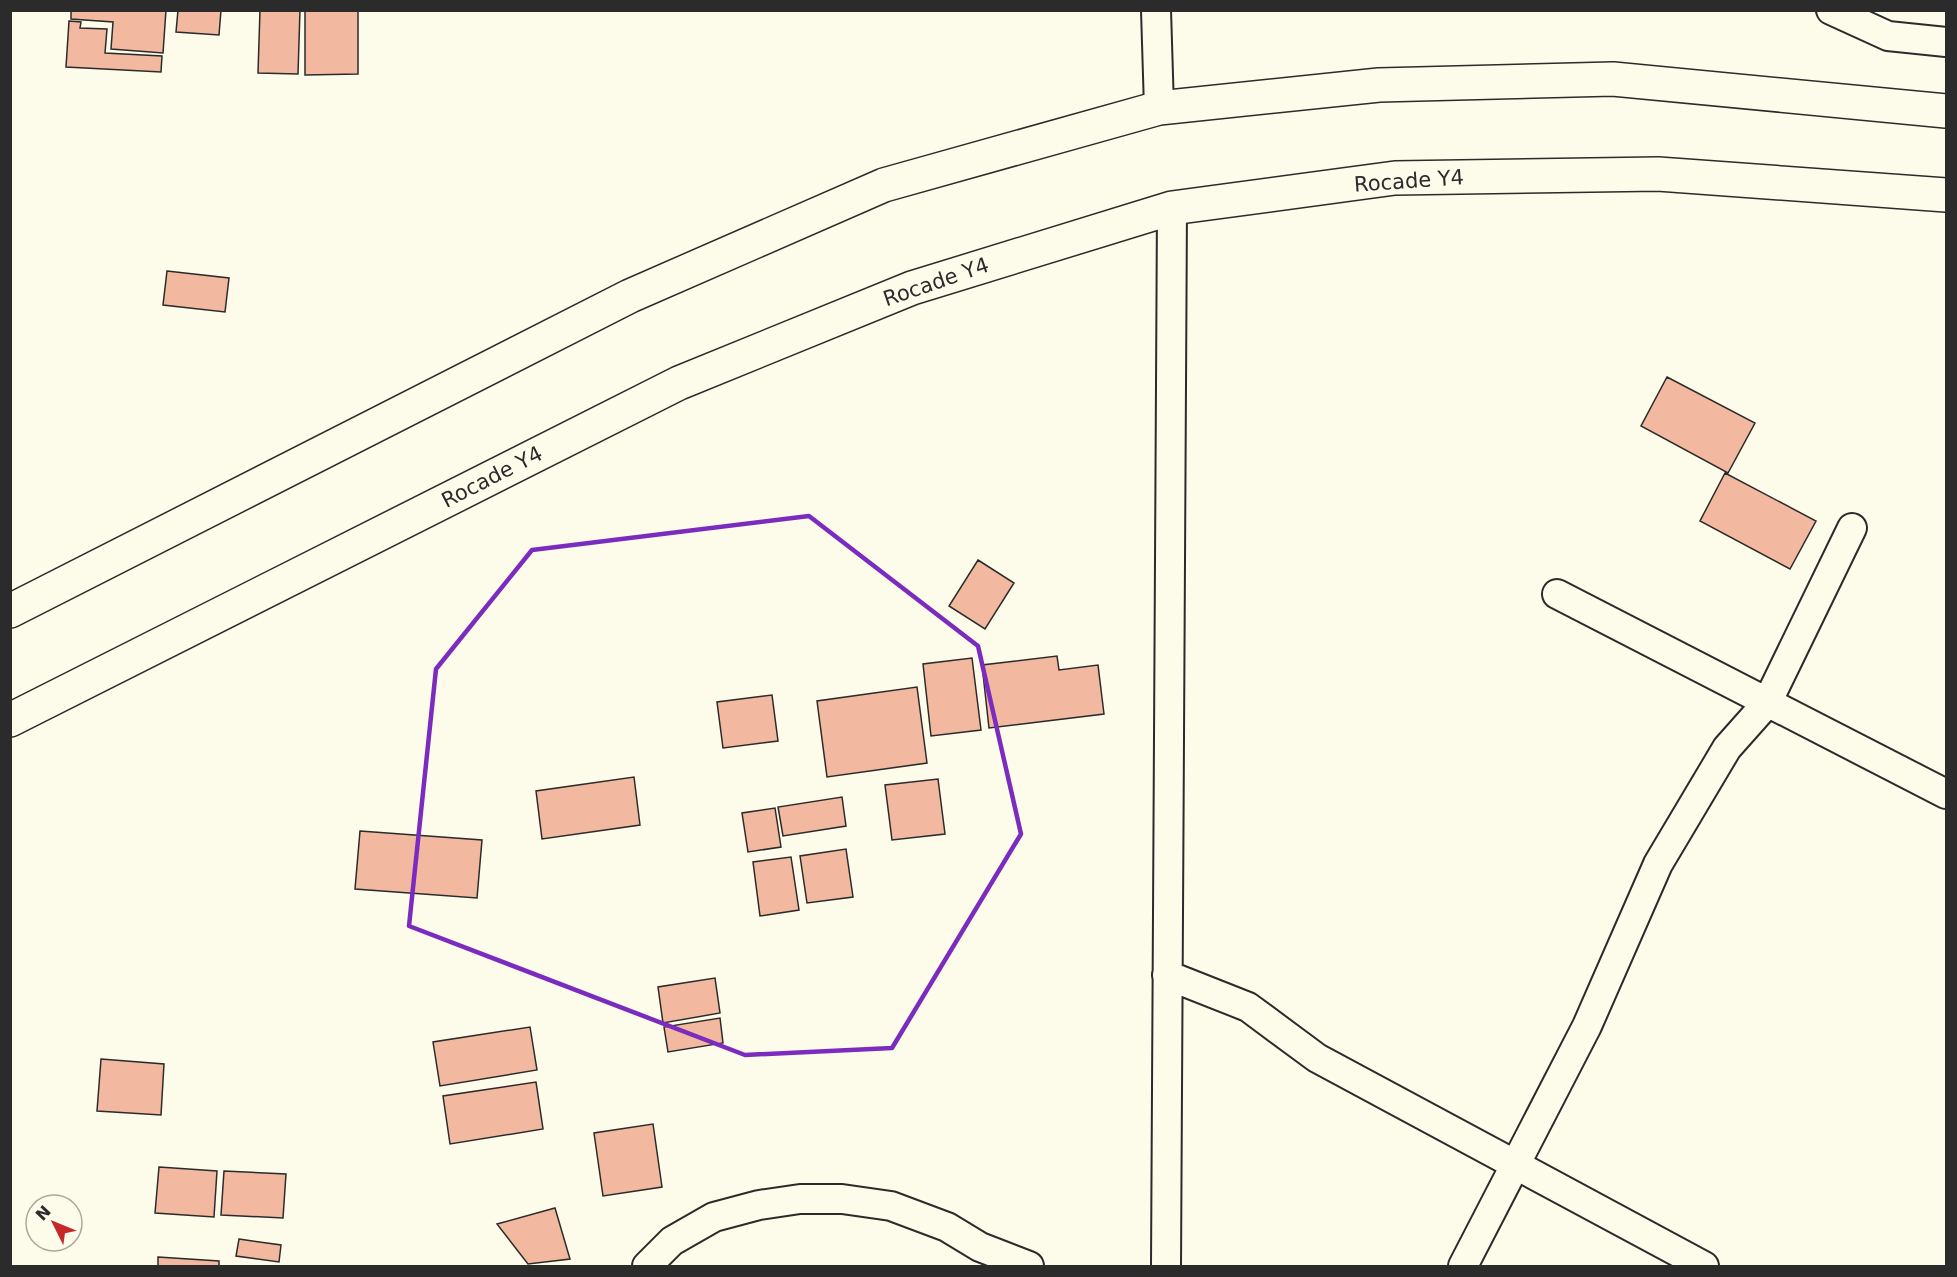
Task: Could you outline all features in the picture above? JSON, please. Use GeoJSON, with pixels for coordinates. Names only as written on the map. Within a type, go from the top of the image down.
{"type":"FeatureCollection","features":[{"type":"Feature","properties":{"kind":"highway"},"geometry":{"type":"LineString","coordinates":[[10,611],[630,296],[873,190],[1159,108],[1379,85],[1613,79],[1947,111]]}},
{"type":"Feature","properties":{"kind":"highway","name":"Rocade Y4"},"geometry":{"type":"LineString","coordinates":[[10,720],[679,383],[912,288],[1172,208],[1407,178],[1658,174],[1947,195]]}},
{"type":"Feature","properties":{"kind":"street"},"geometry":{"type":"LineString","coordinates":[[1156,10],[1159,108]]}},
{"type":"Feature","properties":{"kind":"street"},"geometry":{"type":"LineString","coordinates":[[1831,10],[1888,36],[1947,42]]}},
{"type":"Feature","properties":{"kind":"street"},"geometry":{"type":"LineString","coordinates":[[1166,1266],[1172,208]]}},
{"type":"Feature","properties":{"kind":"street"},"geometry":{"type":"LineString","coordinates":[[1463,1266],[1587,1026],[1658,864],[1726,748],[1767,703],[1852,528]]}},
{"type":"Feature","properties":{"kind":"street"},"geometry":{"type":"LineString","coordinates":[[1557,594],[1947,794]]}},
{"type":"Feature","properties":{"kind":"street"},"geometry":{"type":"LineString","coordinates":[[1167,975],[1248,1007],[1317,1058],[1704,1266]]}},
{"type":"Feature","properties":{"kind":"street"},"geometry":{"type":"LineString","coordinates":[[646,1266],[672,1241],[714,1216],[759,1205],[800,1199],[842,1199],[891,1206],[947,1227],[980,1247],[1029,1266]]}},
{"type":"Feature","properties":{"kind":"highlighted area"},"geometry":{"type":"Polygon","coordinates":[[[809,516],[978,646],[1021,834],[892,1048],[745,1055],[409,926],[436,669],[532,550],[809,516]]]}},
{"type":"Feature","properties":{"kind":"building"},"geometry":{"type":"Polygon","coordinates":[[[71,10],[166,10],[163,53],[111,49],[113,22],[71,19],[71,10]]]}},
{"type":"Feature","properties":{"kind":"building"},"geometry":{"type":"Polygon","coordinates":[[[178,10],[221,10],[219,35],[176,32],[178,10]]]}},
{"type":"Feature","properties":{"kind":"building"},"geometry":{"type":"Polygon","coordinates":[[[260,10],[300,10],[298,74],[258,73],[260,10]]]}},
{"type":"Feature","properties":{"kind":"building"},"geometry":{"type":"Polygon","coordinates":[[[305,10],[358,10],[358,74],[305,75],[305,10]]]}},
{"type":"Feature","properties":{"kind":"building"},"geometry":{"type":"Polygon","coordinates":[[[69,21],[81,22],[80,28],[107,29],[105,53],[162,56],[161,72],[66,67],[69,21]]]}},
{"type":"Feature","properties":{"kind":"building"},"geometry":{"type":"Polygon","coordinates":[[[167,271],[229,278],[225,312],[163,305],[167,271]]]}},
{"type":"Feature","properties":{"kind":"building"},"geometry":{"type":"Polygon","coordinates":[[[1667,377],[1755,423],[1728,473],[1641,426],[1667,377]]]}},
{"type":"Feature","properties":{"kind":"building"},"geometry":{"type":"Polygon","coordinates":[[[1725,473],[1816,521],[1790,569],[1700,521],[1725,473]]]}},
{"type":"Feature","properties":{"kind":"building"},"geometry":{"type":"Polygon","coordinates":[[[978,560],[1014,583],[985,629],[949,606],[978,560]]]}},
{"type":"Feature","properties":{"kind":"building"},"geometry":{"type":"Polygon","coordinates":[[[1057,656],[1059,670],[1098,665],[1104,714],[989,728],[982,665],[1057,656]]]}},
{"type":"Feature","properties":{"kind":"building"},"geometry":{"type":"Polygon","coordinates":[[[972,658],[981,730],[931,736],[923,664],[972,658]]]}},
{"type":"Feature","properties":{"kind":"building"},"geometry":{"type":"Polygon","coordinates":[[[917,687],[927,763],[827,777],[817,701],[917,687]]]}},
{"type":"Feature","properties":{"kind":"building"},"geometry":{"type":"Polygon","coordinates":[[[772,695],[778,741],[723,748],[717,702],[772,695]]]}},
{"type":"Feature","properties":{"kind":"building"},"geometry":{"type":"Polygon","coordinates":[[[634,777],[640,825],[542,839],[536,791],[634,777]]]}},
{"type":"Feature","properties":{"kind":"building"},"geometry":{"type":"Polygon","coordinates":[[[938,779],[945,834],[892,840],[885,785],[938,779]]]}},
{"type":"Feature","properties":{"kind":"building"},"geometry":{"type":"Polygon","coordinates":[[[842,797],[846,826],[783,836],[778,807],[842,797]]]}},
{"type":"Feature","properties":{"kind":"building"},"geometry":{"type":"Polygon","coordinates":[[[775,808],[781,847],[748,852],[742,813],[775,808]]]}},
{"type":"Feature","properties":{"kind":"building"},"geometry":{"type":"Polygon","coordinates":[[[360,831],[482,840],[477,898],[355,889],[360,831]]]}},
{"type":"Feature","properties":{"kind":"building"},"geometry":{"type":"Polygon","coordinates":[[[846,849],[853,897],[807,903],[800,856],[846,849]]]}},
{"type":"Feature","properties":{"kind":"building"},"geometry":{"type":"Polygon","coordinates":[[[791,857],[799,910],[760,916],[753,862],[791,857]]]}},
{"type":"Feature","properties":{"kind":"building"},"geometry":{"type":"Polygon","coordinates":[[[715,978],[720,1013],[663,1023],[658,987],[715,978]]]}},
{"type":"Feature","properties":{"kind":"building"},"geometry":{"type":"Polygon","coordinates":[[[720,1018],[723,1043],[668,1052],[664,1027],[720,1018]]]}},
{"type":"Feature","properties":{"kind":"building"},"geometry":{"type":"Polygon","coordinates":[[[530,1027],[537,1070],[440,1086],[433,1042],[530,1027]]]}},
{"type":"Feature","properties":{"kind":"building"},"geometry":{"type":"Polygon","coordinates":[[[101,1059],[164,1064],[161,1115],[97,1111],[101,1059]]]}},
{"type":"Feature","properties":{"kind":"building"},"geometry":{"type":"Polygon","coordinates":[[[536,1082],[543,1129],[450,1144],[443,1096],[536,1082]]]}},
{"type":"Feature","properties":{"kind":"building"},"geometry":{"type":"Polygon","coordinates":[[[653,1124],[662,1187],[603,1196],[594,1133],[653,1124]]]}},
{"type":"Feature","properties":{"kind":"building"},"geometry":{"type":"Polygon","coordinates":[[[159,1167],[217,1171],[214,1217],[155,1213],[159,1167]]]}},
{"type":"Feature","properties":{"kind":"building"},"geometry":{"type":"Polygon","coordinates":[[[224,1171],[286,1174],[283,1218],[221,1215],[224,1171]]]}},
{"type":"Feature","properties":{"kind":"building"},"geometry":{"type":"Polygon","coordinates":[[[555,1208],[570,1259],[528,1264],[497,1224],[555,1208]]]}},
{"type":"Feature","properties":{"kind":"building"},"geometry":{"type":"Polygon","coordinates":[[[239,1239],[281,1245],[279,1262],[236,1256],[239,1239]]]}},
{"type":"Feature","properties":{"kind":"building"},"geometry":{"type":"Polygon","coordinates":[[[158,1257],[219,1261],[219,1266],[158,1266],[158,1257]]]}}]}
